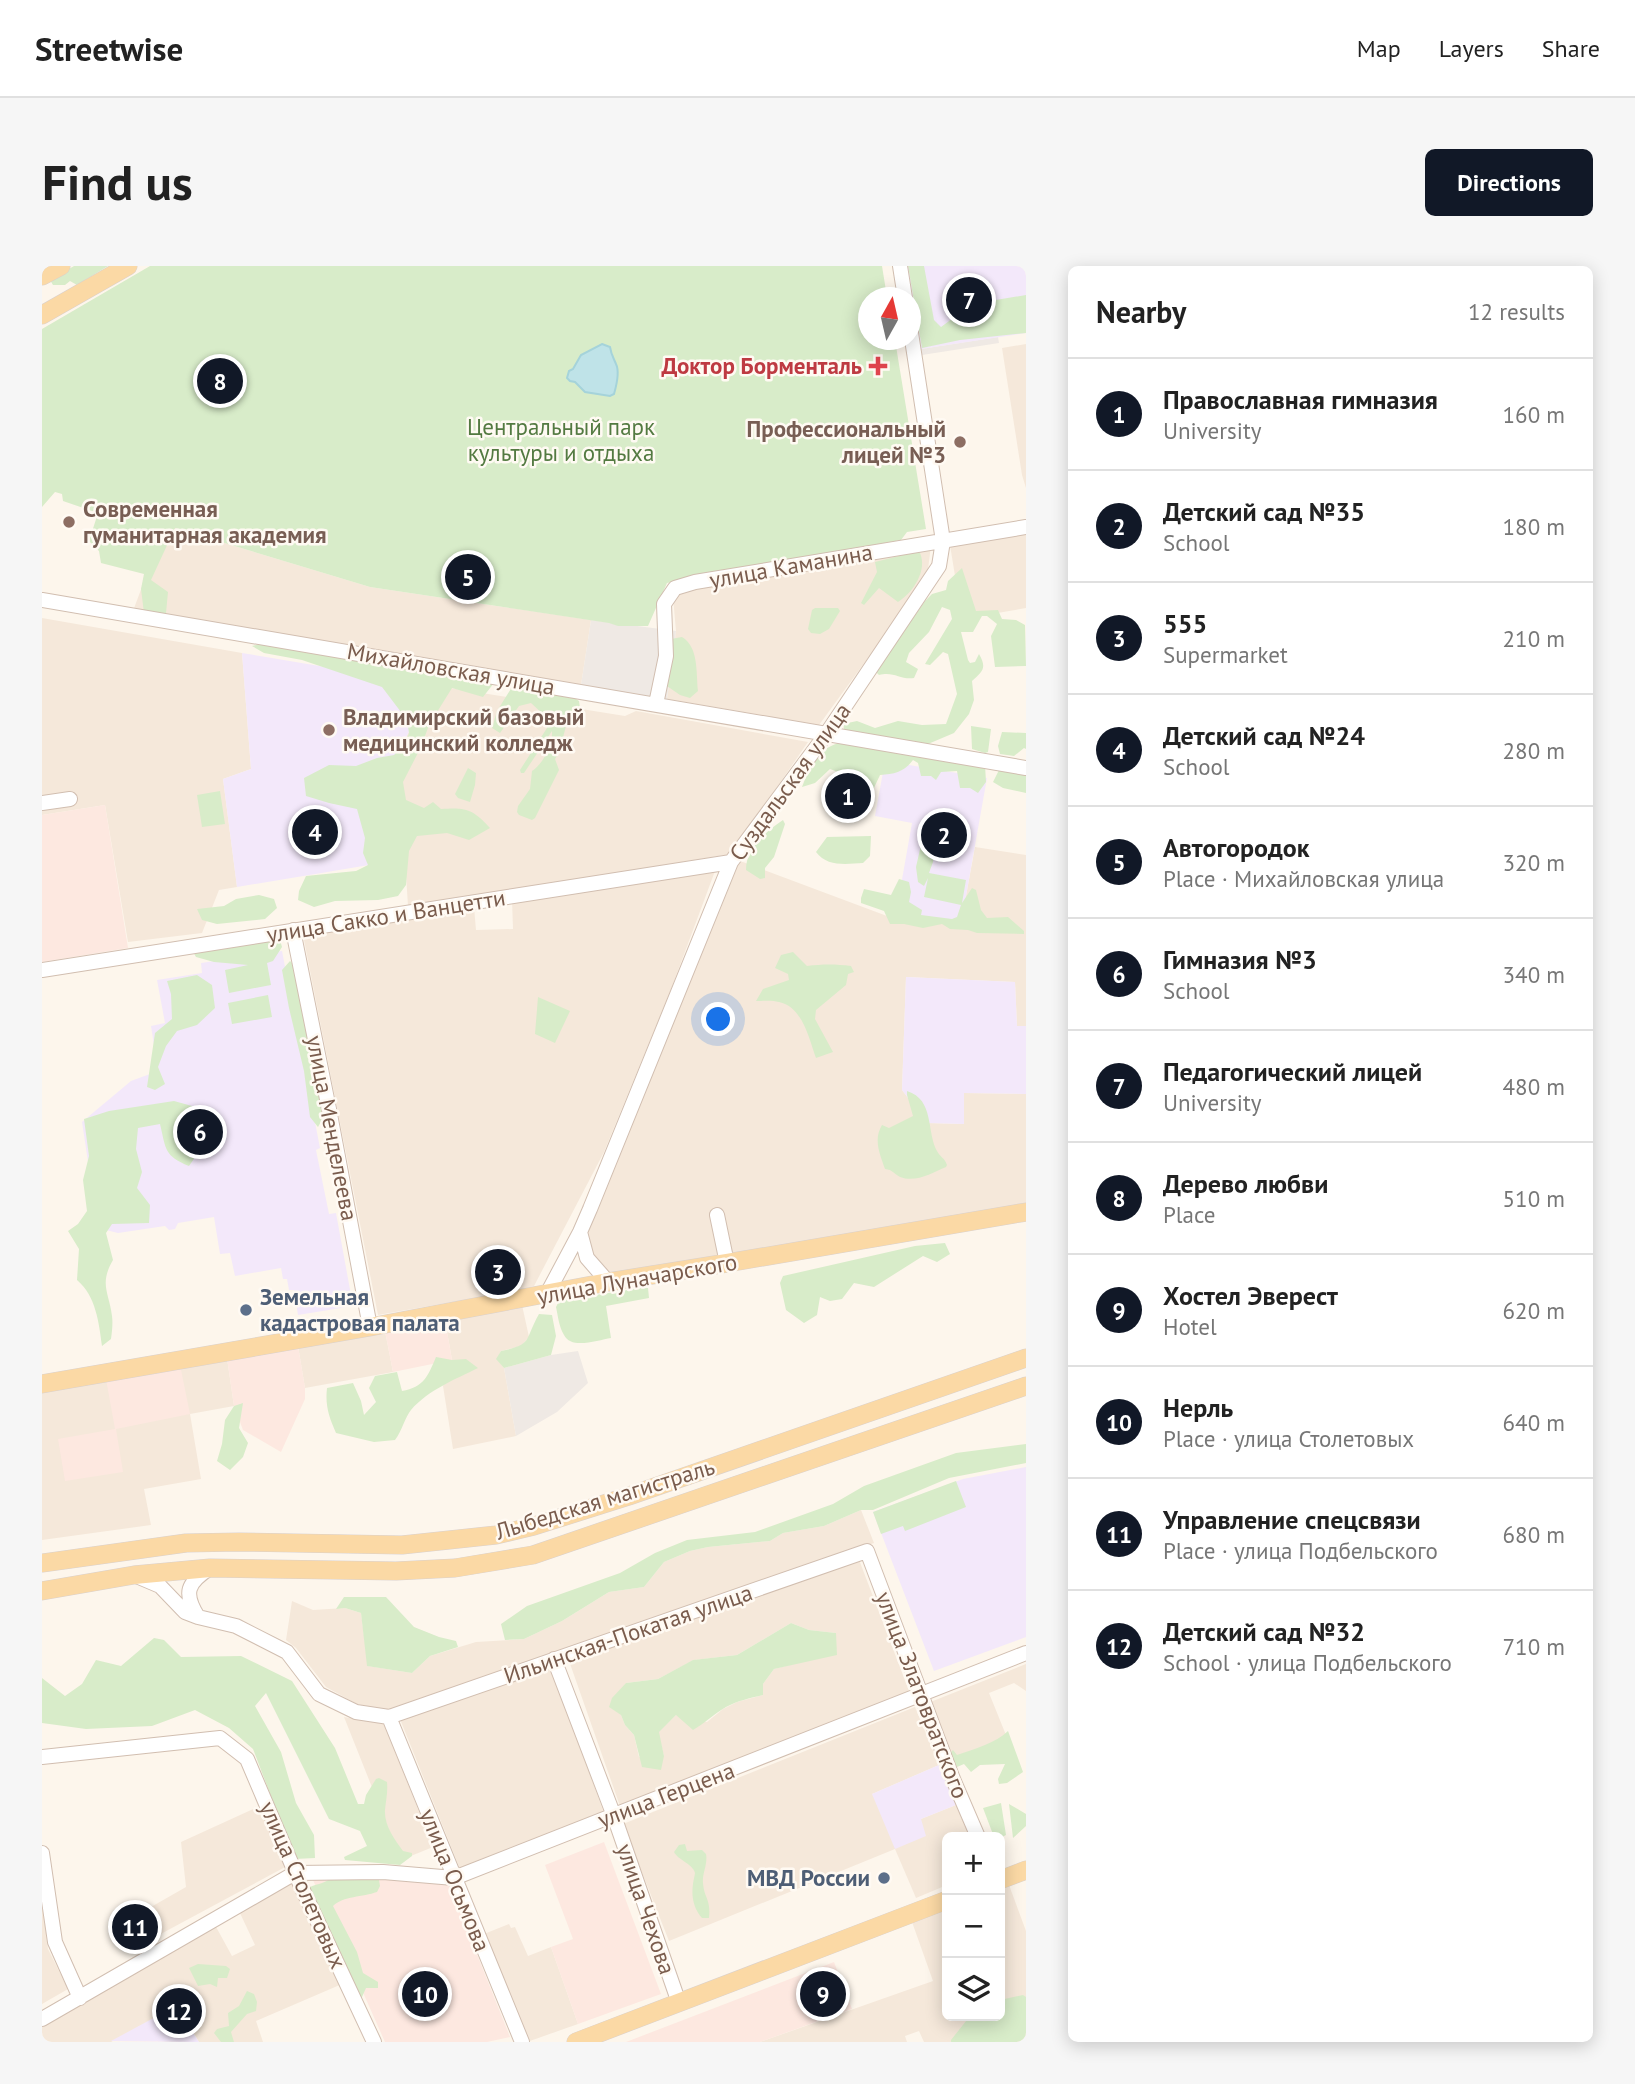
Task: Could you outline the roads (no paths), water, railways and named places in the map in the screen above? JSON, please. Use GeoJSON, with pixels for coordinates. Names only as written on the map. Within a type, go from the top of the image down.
{"type":"FeatureCollection","features":[{"type":"Feature","properties":{"kind":"main road"},"geometry":{"type":"LineString","coordinates":[[42,276],[61,266]]}},
{"type":"Feature","properties":{"kind":"main road"},"geometry":{"type":"LineString","coordinates":[[42,315],[128,266]]}},
{"type":"Feature","properties":{"kind":"main road","name":"улица Луначарского"},"geometry":{"type":"LineString","coordinates":[[42,1384],[608,1282],[1026,1212]]}},
{"type":"Feature","properties":{"kind":"main road","name":"Лыбедская магистраль"},"geometry":{"type":"LineString","coordinates":[[42,1563],[186,1543],[402,1545],[496,1535],[629,1496],[1026,1358]]}},
{"type":"Feature","properties":{"kind":"main road","name":"Лыбедская магистраль"},"geometry":{"type":"LineString","coordinates":[[42,1591],[134,1575],[210,1567],[396,1571],[455,1568],[533,1555],[1026,1386]]}},
{"type":"Feature","properties":{"kind":"main road"},"geometry":{"type":"LineString","coordinates":[[1005,1878],[1026,1870]]}},
{"type":"Feature","properties":{"kind":"main road"},"geometry":{"type":"LineString","coordinates":[[576,2042],[942,1902]]}},
{"type":"Feature","properties":{"kind":"street"},"geometry":{"type":"LineString","coordinates":[[900,266],[903,287]]}},
{"type":"Feature","properties":{"kind":"street","name":"Суздальская улица"},"geometry":{"type":"LineString","coordinates":[[547,1294],[580,1232],[731,862],[827,733],[939,566],[943,541],[914,350]]}},
{"type":"Feature","properties":{"kind":"street","name":"улица Каманина"},"geometry":{"type":"LineString","coordinates":[[656,704],[666,656],[664,604],[675,588],[695,582],[1026,527]]}},
{"type":"Feature","properties":{"kind":"street","name":"Михайловская улица"},"geometry":{"type":"LineString","coordinates":[[42,600],[1026,768]]}},
{"type":"Feature","properties":{"kind":"street"},"geometry":{"type":"LineString","coordinates":[[42,803],[70,799]]}},
{"type":"Feature","properties":{"kind":"street","name":"улица Сакко и Ванцетти"},"geometry":{"type":"LineString","coordinates":[[42,970],[731,862]]}},
{"type":"Feature","properties":{"kind":"street","name":"улица Менделеева"},"geometry":{"type":"LineString","coordinates":[[293,930],[370,1327]]}},
{"type":"Feature","properties":{"kind":"street"},"geometry":{"type":"LineString","coordinates":[[717,1215],[727,1264]]}},
{"type":"Feature","properties":{"kind":"street"},"geometry":{"type":"LineString","coordinates":[[580,1232],[587,1258],[608,1282]]}},
{"type":"Feature","properties":{"kind":"street","name":"Ильинская-Покатая улица"},"geometry":{"type":"LineString","coordinates":[[389,1717],[867,1551]]}},
{"type":"Feature","properties":{"kind":"street","name":"улица Златовратского"},"geometry":{"type":"LineString","coordinates":[[867,1551],[976,1832]]}},
{"type":"Feature","properties":{"kind":"street"},"geometry":{"type":"LineString","coordinates":[[198,1617],[189,1604],[188,1592],[193,1581],[210,1567]]}},
{"type":"Feature","properties":{"kind":"street"},"geometry":{"type":"LineString","coordinates":[[134,1575],[160,1586],[185,1612],[236,1626],[287,1653],[319,1694],[356,1712],[389,1717]]}},
{"type":"Feature","properties":{"kind":"street","name":"улица Герцена"},"geometry":{"type":"LineString","coordinates":[[295,1873],[383,1872],[454,1878],[1026,1653]]}},
{"type":"Feature","properties":{"kind":"street","name":"улица Чехова"},"geometry":{"type":"LineString","coordinates":[[554,1659],[614,1816],[679,2003]]}},
{"type":"Feature","properties":{"kind":"street","name":"улица Осьмова"},"geometry":{"type":"LineString","coordinates":[[389,1717],[522,2042]]}},
{"type":"Feature","properties":{"kind":"street","name":"улица Столетовых"},"geometry":{"type":"LineString","coordinates":[[42,1756],[220,1738],[247,1759],[295,1873],[374,2042]]}},
{"type":"Feature","properties":{"kind":"street"},"geometry":{"type":"LineString","coordinates":[[42,1853],[55,1942],[80,1998]]}},
{"type":"Feature","properties":{"kind":"street"},"geometry":{"type":"LineString","coordinates":[[42,2019],[295,1873]]}},
{"type":"Feature","properties":{"kind":"water"},"geometry":{"type":"Polygon","coordinates":[[[602,344],[610,347],[617,367],[616,387],[614,394],[610,396],[585,392],[567,378],[581,355],[602,344]]]}},
{"type":"Feature","properties":{"kind":"place","name":"Педагогический лицей"},"geometry":{"type":"Point","coordinates":[969,300]}},
{"type":"Feature","properties":{"kind":"place","name":"Доктор Борменталь"},"geometry":{"type":"Point","coordinates":[878,366]}},
{"type":"Feature","properties":{"kind":"place","name":"Дерево любви"},"geometry":{"type":"Point","coordinates":[220,381]}},
{"type":"Feature","properties":{"kind":"place","name":"Профессиональный лицей №3"},"geometry":{"type":"Point","coordinates":[960,442]}},
{"type":"Feature","properties":{"kind":"place","name":"Современная гуманитарная академия"},"geometry":{"type":"Point","coordinates":[69,522]}},
{"type":"Feature","properties":{"kind":"place","name":"Автогородок"},"geometry":{"type":"Point","coordinates":[468,577]}},
{"type":"Feature","properties":{"kind":"place","name":"Владимирский базовый медицинский колледж"},"geometry":{"type":"Point","coordinates":[329,730]}},
{"type":"Feature","properties":{"kind":"place","name":"Православная гимназия"},"geometry":{"type":"Point","coordinates":[848,796]}},
{"type":"Feature","properties":{"kind":"place","name":"Детский сад №24"},"geometry":{"type":"Point","coordinates":[315,832]}},
{"type":"Feature","properties":{"kind":"place","name":"Детский сад №35"},"geometry":{"type":"Point","coordinates":[944,835]}},
{"type":"Feature","properties":{"kind":"place","name":"Гимназия №3"},"geometry":{"type":"Point","coordinates":[200,1132]}},
{"type":"Feature","properties":{"kind":"place","name":"555"},"geometry":{"type":"Point","coordinates":[498,1272]}},
{"type":"Feature","properties":{"kind":"place","name":"Земельная кадастровая палата"},"geometry":{"type":"Point","coordinates":[246,1310]}},
{"type":"Feature","properties":{"kind":"place","name":"МВД России"},"geometry":{"type":"Point","coordinates":[884,1878]}},
{"type":"Feature","properties":{"kind":"place","name":"Управление спецсвязи"},"geometry":{"type":"Point","coordinates":[135,1927]}},
{"type":"Feature","properties":{"kind":"place","name":"Нерль"},"geometry":{"type":"Point","coordinates":[425,1994]}},
{"type":"Feature","properties":{"kind":"place","name":"Хостел Эверест"},"geometry":{"type":"Point","coordinates":[823,1994]}},
{"type":"Feature","properties":{"kind":"place","name":"Детский сад №32"},"geometry":{"type":"Point","coordinates":[179,2011]}},
{"type":"Feature","properties":{"kind":"park label","name":"Центральный парк культуры и отдыха"},"geometry":{"type":"Point","coordinates":[561,440]}}]}
